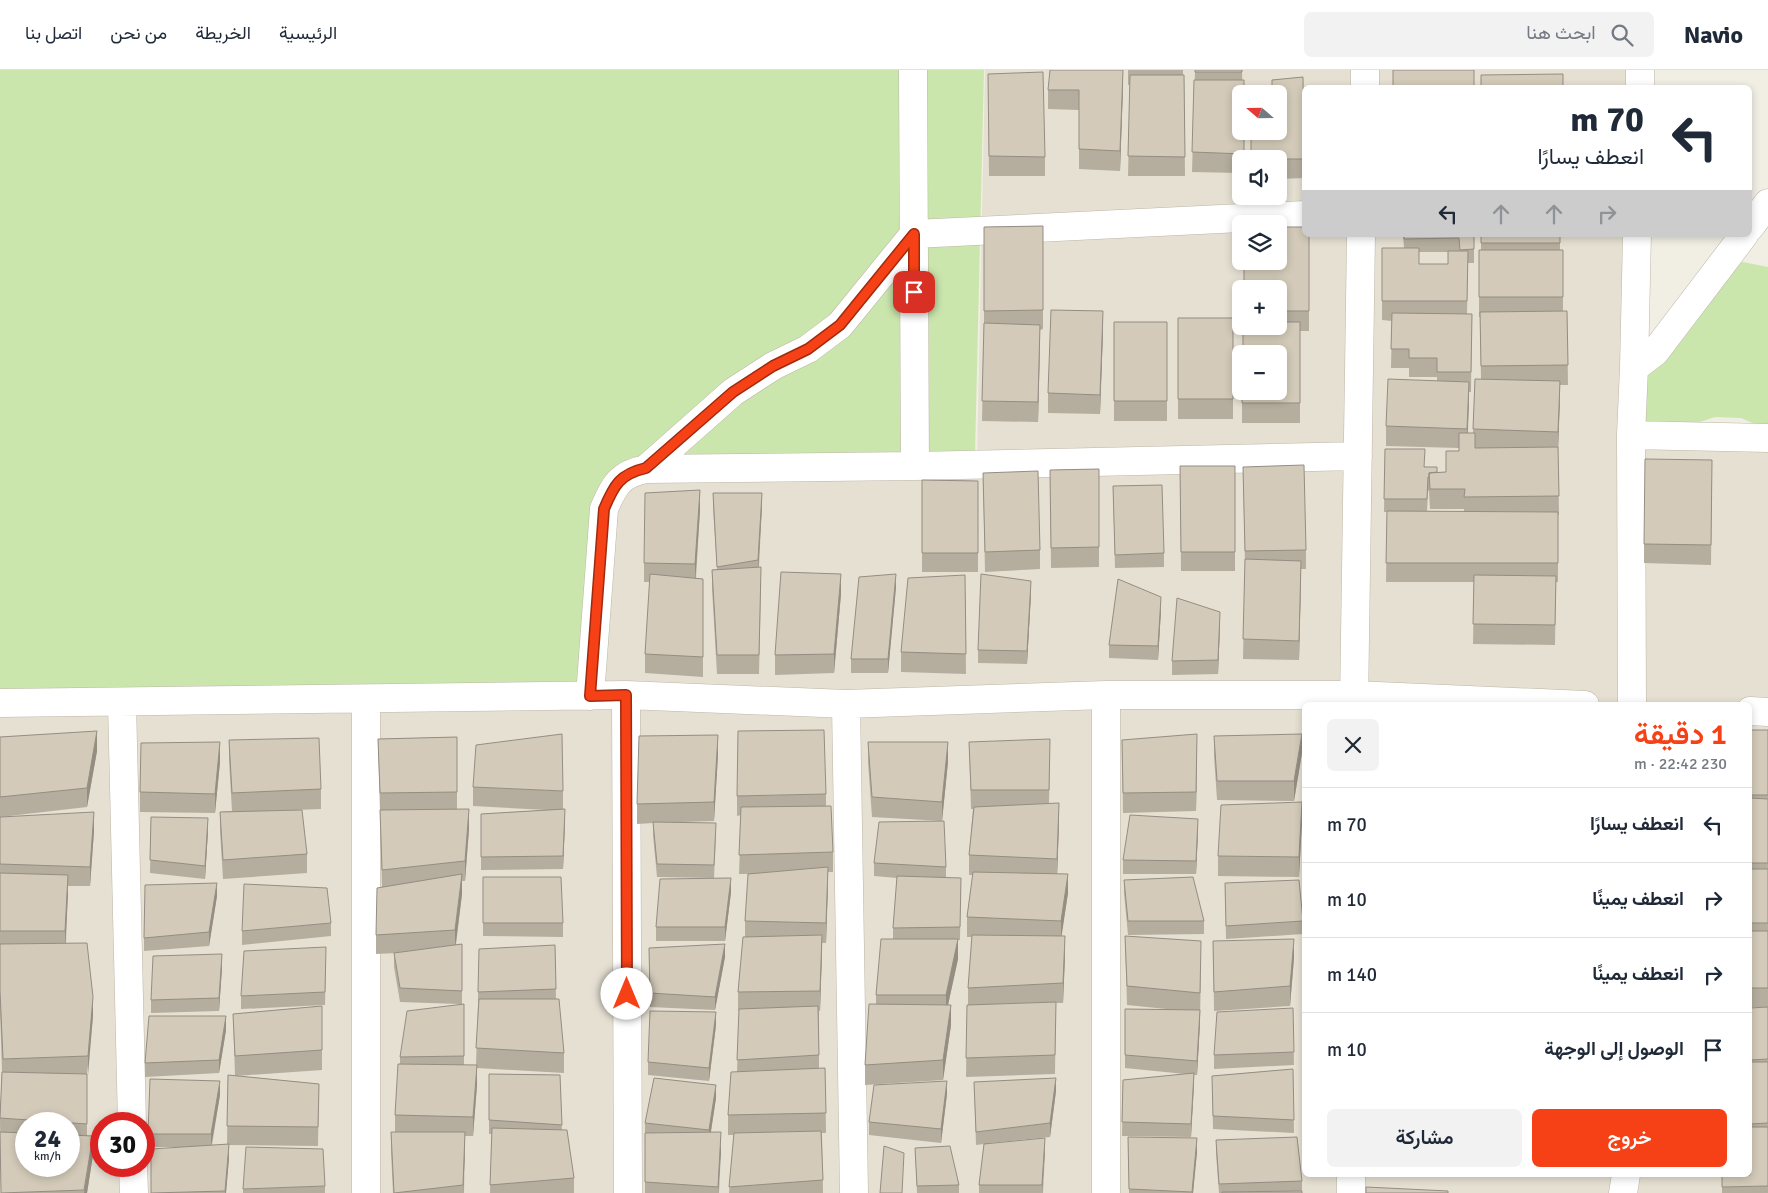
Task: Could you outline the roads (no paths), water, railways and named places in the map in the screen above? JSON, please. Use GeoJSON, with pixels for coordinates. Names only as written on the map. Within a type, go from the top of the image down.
{"type":"FeatureCollection","features":[{"type":"Feature","properties":{"kind":"street"},"geometry":{"type":"LineString","coordinates":[[913,70],[915,466]]}},
{"type":"Feature","properties":{"kind":"street"},"geometry":{"type":"LineString","coordinates":[[1365,70],[1365,85]]}},
{"type":"Feature","properties":{"kind":"street"},"geometry":{"type":"LineString","coordinates":[[1640,70],[1640,85]]}},
{"type":"Feature","properties":{"kind":"street"},"geometry":{"type":"LineString","coordinates":[[1752,224],[1768,203]]}},
{"type":"Feature","properties":{"kind":"street"},"geometry":{"type":"LineString","coordinates":[[646,468],[733,392],[773,366],[808,349],[840,325],[914,234],[1302,215]]}},
{"type":"Feature","properties":{"kind":"street"},"geometry":{"type":"LineString","coordinates":[[1354,700],[1361,237]]}},
{"type":"Feature","properties":{"kind":"street"},"geometry":{"type":"LineString","coordinates":[[1632,702],[1631,434],[1637,237]]}},
{"type":"Feature","properties":{"kind":"street"},"geometry":{"type":"LineString","coordinates":[[1634,368],[1655,352],[1742,237]]}},
{"type":"Feature","properties":{"kind":"street"},"geometry":{"type":"LineString","coordinates":[[1631,434],[1768,438]]}},
{"type":"Feature","properties":{"kind":"street"},"geometry":{"type":"LineString","coordinates":[[590,696],[604,509],[611,492],[621,478],[633,471],[646,468],[915,466],[1358,456]]}},
{"type":"Feature","properties":{"kind":"street"},"geometry":{"type":"LineString","coordinates":[[0,703],[626,695],[846,704],[1106,696],[1446,702]]}},
{"type":"Feature","properties":{"kind":"street"},"geometry":{"type":"LineString","coordinates":[[626,695],[628,1193]]}},
{"type":"Feature","properties":{"kind":"street"},"geometry":{"type":"LineString","coordinates":[[1106,696],[1106,1193]]}},
{"type":"Feature","properties":{"kind":"street"},"geometry":{"type":"LineString","coordinates":[[366,699],[366,1193]]}},
{"type":"Feature","properties":{"kind":"street"},"geometry":{"type":"LineString","coordinates":[[122,702],[132,1112]]}},
{"type":"Feature","properties":{"kind":"street"},"geometry":{"type":"LineString","coordinates":[[846,704],[854,1193]]}},
{"type":"Feature","properties":{"kind":"street"},"geometry":{"type":"LineString","coordinates":[[1752,711],[1768,712]]}},
{"type":"Feature","properties":{"kind":"street"},"geometry":{"type":"LineString","coordinates":[[133,1177],[134,1193]]}},
{"type":"Feature","properties":{"kind":"street"},"geometry":{"type":"LineString","coordinates":[[1351,1177],[1351,1193]]}},
{"type":"Feature","properties":{"kind":"street"},"geometry":{"type":"LineString","coordinates":[[1624,1193],[1626,1177]]}}]}
